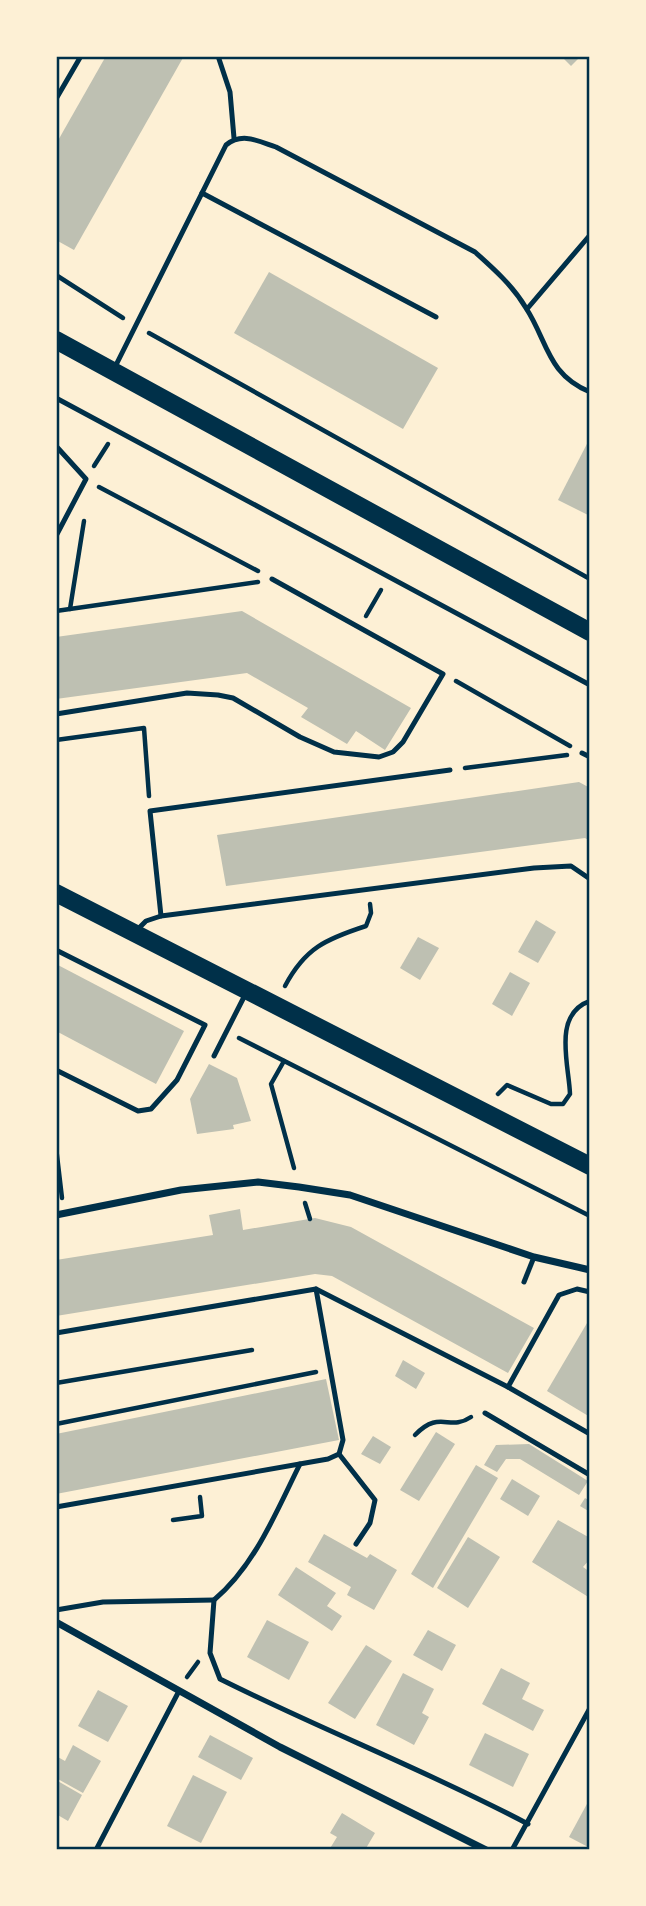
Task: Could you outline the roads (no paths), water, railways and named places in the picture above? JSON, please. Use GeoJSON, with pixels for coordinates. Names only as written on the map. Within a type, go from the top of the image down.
{"type":"FeatureCollection","features":[{"type":"Feature","properties":{"kind":"main road"},"geometry":{"type":"LineString","coordinates":[[56,340],[590,632]]}},
{"type":"Feature","properties":{"kind":"main road"},"geometry":{"type":"LineString","coordinates":[[56,893],[590,1166]]}},
{"type":"Feature","properties":{"kind":"street"},"geometry":{"type":"LineString","coordinates":[[60,1213],[181,1190],[258,1182],[299,1186],[350,1195],[534,1257],[590,1270]]}},
{"type":"Feature","properties":{"kind":"street"},"geometry":{"type":"LineString","coordinates":[[56,1622],[280,1747],[486,1850]]}},
{"type":"Feature","properties":{"kind":"lane"},"geometry":{"type":"LineString","coordinates":[[56,99],[80,56]]}},
{"type":"Feature","properties":{"kind":"lane"},"geometry":{"type":"LineString","coordinates":[[218,56],[229,92],[234,138]]}},
{"type":"Feature","properties":{"kind":"lane"},"geometry":{"type":"LineString","coordinates":[[112,373],[226,145],[234,138],[249,137],[276,147],[475,252],[503,276],[527,309],[555,367],[578,387],[590,392]]}},
{"type":"Feature","properties":{"kind":"lane"},"geometry":{"type":"LineString","coordinates":[[202,193],[436,317]]}},
{"type":"Feature","properties":{"kind":"lane"},"geometry":{"type":"LineString","coordinates":[[527,309],[590,235]]}},
{"type":"Feature","properties":{"kind":"lane"},"geometry":{"type":"LineString","coordinates":[[56,398],[590,685]]}},
{"type":"Feature","properties":{"kind":"lane"},"geometry":{"type":"LineString","coordinates":[[56,446],[86,480],[56,536]]}},
{"type":"Feature","properties":{"kind":"lane"},"geometry":{"type":"LineString","coordinates":[[56,715],[187,693],[218,695],[233,698],[300,737],[334,751],[379,757],[393,752],[403,742],[443,674],[272,579]]}},
{"type":"Feature","properties":{"kind":"lane"},"geometry":{"type":"LineString","coordinates":[[582,753],[590,757]]}},
{"type":"Feature","properties":{"kind":"lane"},"geometry":{"type":"LineString","coordinates":[[161,916],[150,811],[450,770]]}},
{"type":"Feature","properties":{"kind":"lane"},"geometry":{"type":"LineString","coordinates":[[134,933],[146,921],[161,916],[534,868],[571,866],[590,879]]}},
{"type":"Feature","properties":{"kind":"lane"},"geometry":{"type":"LineString","coordinates":[[56,950],[205,1026],[177,1080],[151,1109],[138,1111],[56,1070]]}},
{"type":"Feature","properties":{"kind":"lane"},"geometry":{"type":"LineString","coordinates":[[214,1055],[247,992]]}},
{"type":"Feature","properties":{"kind":"lane"},"geometry":{"type":"LineString","coordinates":[[524,1282],[534,1257]]}},
{"type":"Feature","properties":{"kind":"lane"},"geometry":{"type":"LineString","coordinates":[[317,1289],[343,1440],[340,1454],[375,1500],[370,1523],[356,1545]]}},
{"type":"Feature","properties":{"kind":"lane"},"geometry":{"type":"LineString","coordinates":[[56,1333],[317,1289],[508,1387],[590,1434]]}},
{"type":"Feature","properties":{"kind":"lane"},"geometry":{"type":"LineString","coordinates":[[508,1387],[559,1294],[577,1289],[590,1292]]}},
{"type":"Feature","properties":{"kind":"lane"},"geometry":{"type":"LineString","coordinates":[[485,1413],[590,1475]]}},
{"type":"Feature","properties":{"kind":"lane"},"geometry":{"type":"LineString","coordinates":[[56,1507],[300,1464],[340,1454]]}},
{"type":"Feature","properties":{"kind":"lane"},"geometry":{"type":"LineString","coordinates":[[56,1610],[103,1602],[214,1600],[229,1588],[262,1538],[300,1464]]}},
{"type":"Feature","properties":{"kind":"lane"},"geometry":{"type":"LineString","coordinates":[[214,1600],[210,1653],[220,1679],[291,1714],[454,1785],[528,1824]]}},
{"type":"Feature","properties":{"kind":"lane"},"geometry":{"type":"LineString","coordinates":[[96,1850],[179,1691]]}},
{"type":"Feature","properties":{"kind":"lane"},"geometry":{"type":"LineString","coordinates":[[512,1850],[590,1708]]}}]}
